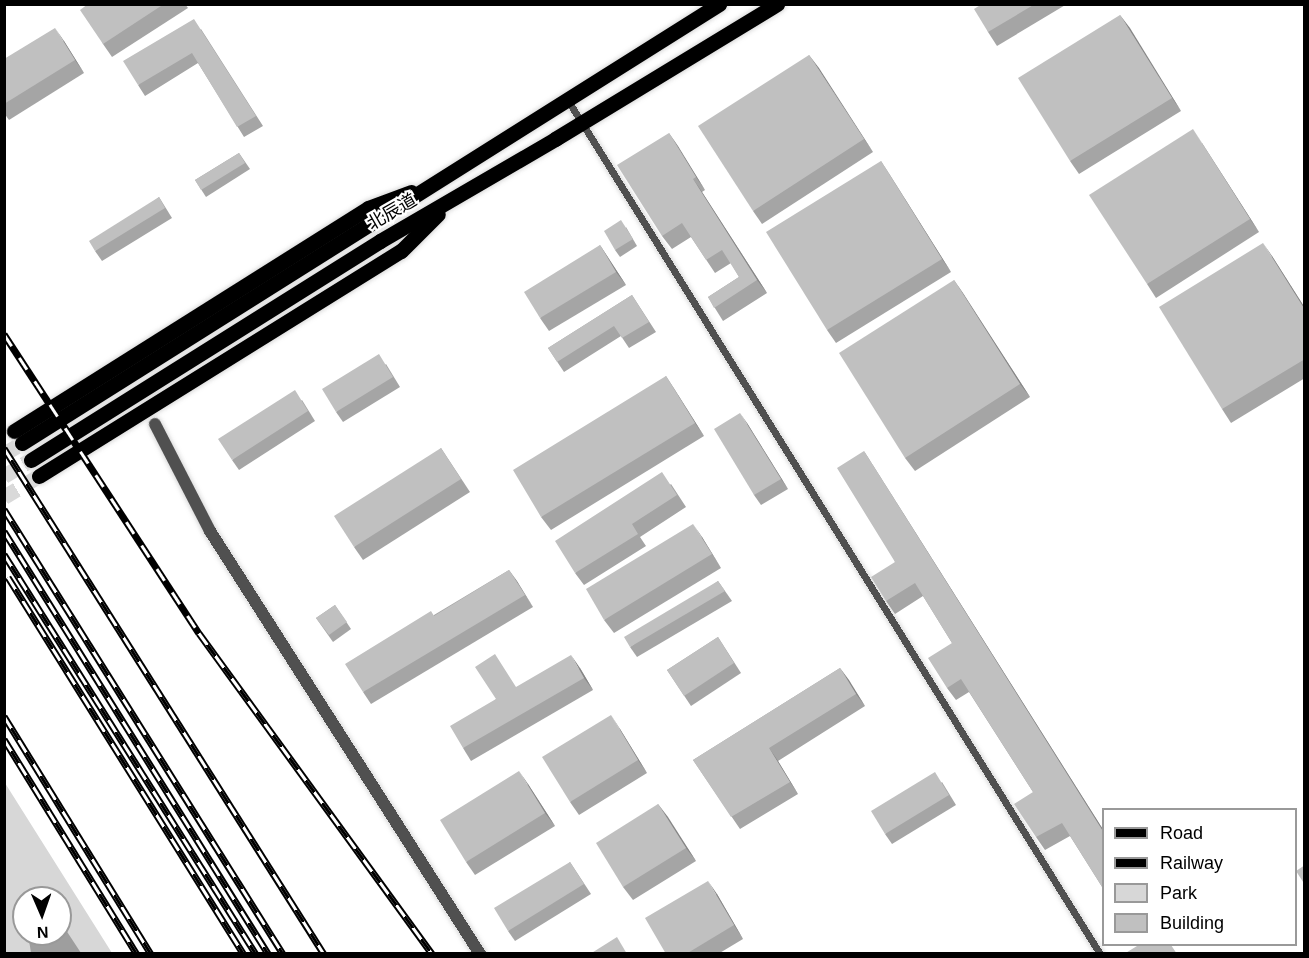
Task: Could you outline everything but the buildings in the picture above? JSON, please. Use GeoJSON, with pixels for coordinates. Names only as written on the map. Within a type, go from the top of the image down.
{"type":"FeatureCollection","features":[{"type":"Feature","properties":{"kind":"main road","name":"北辰道"},"geometry":{"type":"LineString","coordinates":[[18,437],[441,179],[719,4]]}},
{"type":"Feature","properties":{"kind":"main road","name":"北辰道"},"geometry":{"type":"LineString","coordinates":[[31,460],[370,247],[582,123],[777,4]]}},
{"type":"Feature","properties":{"kind":"main road"},"geometry":{"type":"LineString","coordinates":[[39,476],[401,251],[453,199]]}},
{"type":"Feature","properties":{"kind":"street"},"geometry":{"type":"LineString","coordinates":[[155,424],[210,531],[480,954]]}},
{"type":"Feature","properties":{"kind":"lane"},"geometry":{"type":"LineString","coordinates":[[567,99],[1100,954]]}},
{"type":"Feature","properties":{"kind":"green space"},"geometry":{"type":"Polygon","coordinates":[[[5,783],[70,886],[12,886],[12,946],[72,946],[72,889],[112,953],[5,953],[5,783]]]}},
{"type":"Feature","properties":{"kind":"shaded area"},"geometry":{"type":"Polygon","coordinates":[[[72,939],[81,953],[31,953],[30,946],[72,946],[72,939]]]}},
{"type":"Feature","properties":{"kind":"tunnel"},"geometry":{"type":"LineString","coordinates":[[4,454],[22,443]]}},
{"type":"Feature","properties":{"kind":"tunnel"},"geometry":{"type":"LineString","coordinates":[[4,476],[31,460]]}},
{"type":"Feature","properties":{"kind":"tunnel"},"geometry":{"type":"LineString","coordinates":[[4,497],[39,476]]}},
{"type":"Feature","properties":{"kind":"railway"},"geometry":{"type":"LineString","coordinates":[[4,334],[199,633],[432,954]]}},
{"type":"Feature","properties":{"kind":"railway"},"geometry":{"type":"LineString","coordinates":[[4,448],[324,954]]}},
{"type":"Feature","properties":{"kind":"railway"},"geometry":{"type":"LineString","coordinates":[[4,509],[283,954]]}},
{"type":"Feature","properties":{"kind":"railway"},"geometry":{"type":"LineString","coordinates":[[4,531],[268,954]]}},
{"type":"Feature","properties":{"kind":"railway"},"geometry":{"type":"LineString","coordinates":[[4,554],[256,954]]}},
{"type":"Feature","properties":{"kind":"railway"},"geometry":{"type":"LineString","coordinates":[[8,577],[244,954]]}},
{"type":"Feature","properties":{"kind":"railway"},"geometry":{"type":"LineString","coordinates":[[4,716],[151,954]]}},
{"type":"Feature","properties":{"kind":"railway"},"geometry":{"type":"LineString","coordinates":[[4,739],[137,954]]}}]}
